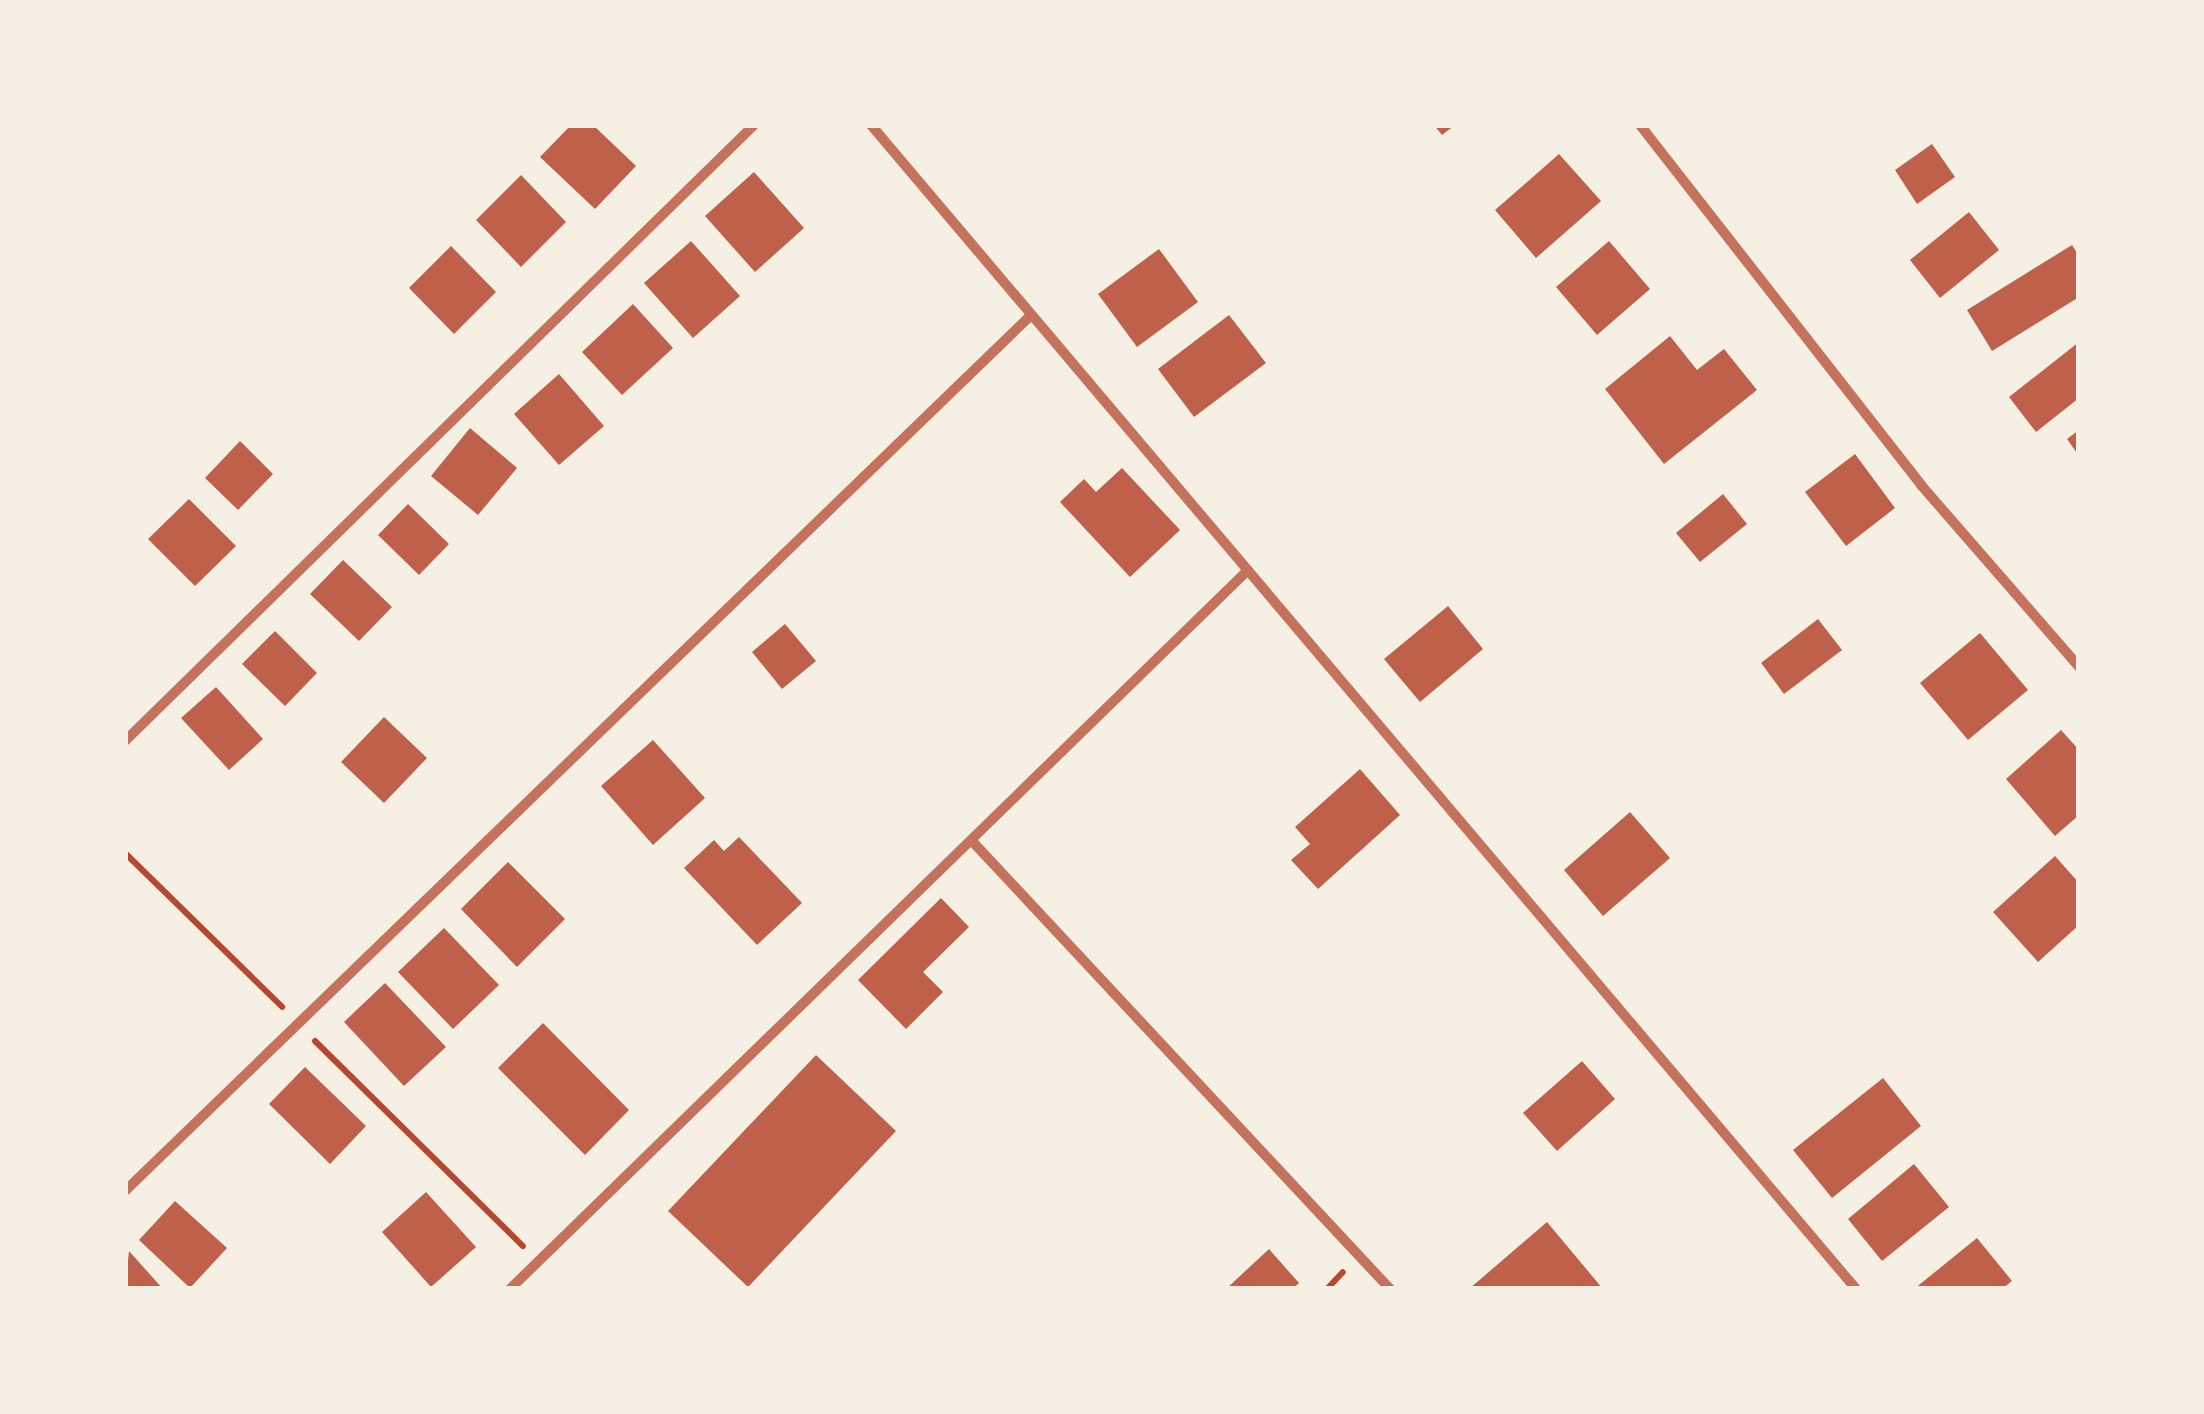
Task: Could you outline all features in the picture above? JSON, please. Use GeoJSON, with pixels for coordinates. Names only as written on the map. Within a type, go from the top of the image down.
{"type":"FeatureCollection","features":[{"type":"Feature","properties":{"kind":"street"},"geometry":{"type":"LineString","coordinates":[[125,741],[754,125]]}},
{"type":"Feature","properties":{"kind":"street"},"geometry":{"type":"LineString","coordinates":[[871,125],[1856,1289]]}},
{"type":"Feature","properties":{"kind":"street"},"geometry":{"type":"LineString","coordinates":[[1640,125],[1921,485],[2079,667]]}},
{"type":"Feature","properties":{"kind":"street"},"geometry":{"type":"LineString","coordinates":[[125,1191],[1030,316]]}},
{"type":"Feature","properties":{"kind":"street"},"geometry":{"type":"LineString","coordinates":[[510,1289],[1248,570]]}},
{"type":"Feature","properties":{"kind":"street"},"geometry":{"type":"LineString","coordinates":[[972,841],[1390,1289]]}},
{"type":"Feature","properties":{"kind":"path"},"geometry":{"type":"LineString","coordinates":[[125,853],[538,1262]]}},
{"type":"Feature","properties":{"kind":"building"},"geometry":{"type":"Polygon","coordinates":[[[571,125],[593,125],[636,166],[595,209],[540,157],[571,125]]]}},
{"type":"Feature","properties":{"kind":"building"},"geometry":{"type":"Polygon","coordinates":[[[1434,125],[1455,125],[1442,135],[1434,125]]]}},
{"type":"Feature","properties":{"kind":"building"},"geometry":{"type":"Polygon","coordinates":[[[1932,144],[1955,177],[1917,204],[1895,170],[1932,144]]]}},
{"type":"Feature","properties":{"kind":"building"},"geometry":{"type":"Polygon","coordinates":[[[1559,154],[1601,201],[1536,258],[1495,210],[1559,154]]]}},
{"type":"Feature","properties":{"kind":"building"},"geometry":{"type":"Polygon","coordinates":[[[754,172],[804,228],[755,272],[705,216],[754,172]]]}},
{"type":"Feature","properties":{"kind":"building"},"geometry":{"type":"Polygon","coordinates":[[[521,175],[566,222],[521,267],[476,220],[521,175]]]}},
{"type":"Feature","properties":{"kind":"building"},"geometry":{"type":"Polygon","coordinates":[[[1969,212],[1999,250],[1940,298],[1910,260],[1969,212]]]}},
{"type":"Feature","properties":{"kind":"building"},"geometry":{"type":"Polygon","coordinates":[[[691,241],[740,296],[693,338],[644,283],[691,241]]]}},
{"type":"Feature","properties":{"kind":"building"},"geometry":{"type":"Polygon","coordinates":[[[1609,241],[1650,289],[1597,335],[1556,287],[1609,241]]]}},
{"type":"Feature","properties":{"kind":"building"},"geometry":{"type":"Polygon","coordinates":[[[2072,245],[2079,256],[2079,297],[1992,351],[1967,310],[2072,245]]]}},
{"type":"Feature","properties":{"kind":"building"},"geometry":{"type":"Polygon","coordinates":[[[451,246],[496,292],[454,334],[409,288],[451,246]]]}},
{"type":"Feature","properties":{"kind":"building"},"geometry":{"type":"Polygon","coordinates":[[[1159,249],[1198,302],[1137,347],[1098,294],[1159,249]]]}},
{"type":"Feature","properties":{"kind":"building"},"geometry":{"type":"Polygon","coordinates":[[[633,304],[673,348],[622,395],[582,352],[633,304]]]}},
{"type":"Feature","properties":{"kind":"building"},"geometry":{"type":"Polygon","coordinates":[[[1229,315],[1266,363],[1194,417],[1158,369],[1229,315]]]}},
{"type":"Feature","properties":{"kind":"building"},"geometry":{"type":"Polygon","coordinates":[[[1670,336],[1697,370],[1724,349],[1757,390],[1664,464],[1605,389],[1670,336]]]}},
{"type":"Feature","properties":{"kind":"building"},"geometry":{"type":"Polygon","coordinates":[[[2079,342],[2079,398],[2036,432],[2009,397],[2079,342]]]}},
{"type":"Feature","properties":{"kind":"building"},"geometry":{"type":"Polygon","coordinates":[[[559,374],[604,426],[559,465],[514,414],[559,374]]]}},
{"type":"Feature","properties":{"kind":"building"},"geometry":{"type":"Polygon","coordinates":[[[470,428],[517,468],[478,515],[431,476],[470,428]]]}},
{"type":"Feature","properties":{"kind":"building"},"geometry":{"type":"Polygon","coordinates":[[[2079,430],[2079,456],[2067,439],[2079,430]]]}},
{"type":"Feature","properties":{"kind":"building"},"geometry":{"type":"Polygon","coordinates":[[[240,441],[273,474],[238,510],[205,478],[240,441]]]}},
{"type":"Feature","properties":{"kind":"building"},"geometry":{"type":"Polygon","coordinates":[[[1855,454],[1895,508],[1846,546],[1805,492],[1855,454]]]}},
{"type":"Feature","properties":{"kind":"building"},"geometry":{"type":"Polygon","coordinates":[[[1122,468],[1180,530],[1130,577],[1060,502],[1084,479],[1096,492],[1122,468]]]}},
{"type":"Feature","properties":{"kind":"building"},"geometry":{"type":"Polygon","coordinates":[[[1723,494],[1747,524],[1700,562],[1676,533],[1723,494]]]}},
{"type":"Feature","properties":{"kind":"building"},"geometry":{"type":"Polygon","coordinates":[[[189,499],[236,546],[195,586],[148,539],[189,499]]]}},
{"type":"Feature","properties":{"kind":"building"},"geometry":{"type":"Polygon","coordinates":[[[408,504],[449,544],[419,575],[378,535],[408,504]]]}},
{"type":"Feature","properties":{"kind":"building"},"geometry":{"type":"Polygon","coordinates":[[[343,560],[392,607],[359,641],[310,594],[343,560]]]}},
{"type":"Feature","properties":{"kind":"building"},"geometry":{"type":"Polygon","coordinates":[[[1448,606],[1483,649],[1420,702],[1384,659],[1448,606]]]}},
{"type":"Feature","properties":{"kind":"building"},"geometry":{"type":"Polygon","coordinates":[[[1818,619],[1842,650],[1784,694],[1761,663],[1818,619]]]}},
{"type":"Feature","properties":{"kind":"building"},"geometry":{"type":"Polygon","coordinates":[[[785,624],[816,661],[782,689],[752,652],[785,624]]]}},
{"type":"Feature","properties":{"kind":"building"},"geometry":{"type":"Polygon","coordinates":[[[275,631],[317,673],[285,706],[242,664],[275,631]]]}},
{"type":"Feature","properties":{"kind":"building"},"geometry":{"type":"Polygon","coordinates":[[[1980,633],[2028,690],[1968,740],[1920,683],[1980,633]]]}},
{"type":"Feature","properties":{"kind":"building"},"geometry":{"type":"Polygon","coordinates":[[[216,687],[263,739],[229,770],[181,718],[216,687]]]}},
{"type":"Feature","properties":{"kind":"building"},"geometry":{"type":"Polygon","coordinates":[[[384,717],[427,758],[384,803],[341,762],[384,717]]]}},
{"type":"Feature","properties":{"kind":"building"},"geometry":{"type":"Polygon","coordinates":[[[2061,730],[2079,750],[2079,815],[2055,836],[2006,779],[2061,730]]]}},
{"type":"Feature","properties":{"kind":"building"},"geometry":{"type":"Polygon","coordinates":[[[653,740],[705,798],[653,845],[601,786],[653,740]]]}},
{"type":"Feature","properties":{"kind":"building"},"geometry":{"type":"Polygon","coordinates":[[[1360,769],[1400,815],[1318,889],[1291,860],[1310,844],[1295,827],[1360,769]]]}},
{"type":"Feature","properties":{"kind":"building"},"geometry":{"type":"Polygon","coordinates":[[[1630,812],[1670,858],[1603,916],[1564,870],[1630,812]]]}},
{"type":"Feature","properties":{"kind":"building"},"geometry":{"type":"Polygon","coordinates":[[[739,837],[802,903],[757,945],[684,868],[714,840],[724,851],[739,837]]]}},
{"type":"Feature","properties":{"kind":"building"},"geometry":{"type":"Polygon","coordinates":[[[2055,856],[2079,883],[2079,925],[2038,962],[1993,912],[2055,856]]]}},
{"type":"Feature","properties":{"kind":"building"},"geometry":{"type":"Polygon","coordinates":[[[508,862],[565,919],[517,967],[461,909],[508,862]]]}},
{"type":"Feature","properties":{"kind":"building"},"geometry":{"type":"Polygon","coordinates":[[[941,898],[969,927],[923,972],[943,992],[906,1029],[858,980],[941,898]]]}},
{"type":"Feature","properties":{"kind":"building"},"geometry":{"type":"Polygon","coordinates":[[[444,928],[499,985],[453,1029],[398,972],[444,928]]]}},
{"type":"Feature","properties":{"kind":"building"},"geometry":{"type":"Polygon","coordinates":[[[385,983],[446,1047],[404,1086],[344,1022],[385,983]]]}},
{"type":"Feature","properties":{"kind":"building"},"geometry":{"type":"Polygon","coordinates":[[[543,1023],[629,1110],[585,1155],[498,1068],[543,1023]]]}},
{"type":"Feature","properties":{"kind":"building"},"geometry":{"type":"Polygon","coordinates":[[[816,1055],[896,1131],[748,1287],[668,1211],[816,1055]]]}},
{"type":"Feature","properties":{"kind":"building"},"geometry":{"type":"Polygon","coordinates":[[[1582,1061],[1615,1099],[1557,1151],[1523,1113],[1582,1061]]]}},
{"type":"Feature","properties":{"kind":"building"},"geometry":{"type":"Polygon","coordinates":[[[305,1067],[366,1126],[330,1164],[269,1104],[305,1067]]]}},
{"type":"Feature","properties":{"kind":"building"},"geometry":{"type":"Polygon","coordinates":[[[1883,1078],[1921,1126],[1832,1198],[1793,1150],[1883,1078]]]}},
{"type":"Feature","properties":{"kind":"building"},"geometry":{"type":"Polygon","coordinates":[[[1914,1164],[1949,1207],[1882,1261],[1848,1219],[1914,1164]]]}},
{"type":"Feature","properties":{"kind":"building"},"geometry":{"type":"Polygon","coordinates":[[[426,1192],[476,1247],[431,1287],[382,1232],[426,1192]]]}},
{"type":"Feature","properties":{"kind":"building"},"geometry":{"type":"Polygon","coordinates":[[[175,1201],[227,1248],[190,1288],[139,1240],[175,1201]]]}},
{"type":"Feature","properties":{"kind":"building"},"geometry":{"type":"Polygon","coordinates":[[[1547,1222],[1603,1289],[1469,1289],[1547,1222]]]}},
{"type":"Feature","properties":{"kind":"building"},"geometry":{"type":"Polygon","coordinates":[[[1977,1238],[2012,1281],[2002,1289],[1914,1289],[1977,1238]]]}},
{"type":"Feature","properties":{"kind":"building"},"geometry":{"type":"Polygon","coordinates":[[[1269,1249],[1299,1283],[1292,1289],[1226,1289],[1269,1249]]]}},
{"type":"Feature","properties":{"kind":"building"},"geometry":{"type":"Polygon","coordinates":[[[129,1251],[163,1289],[125,1289],[129,1251]]]}}]}
